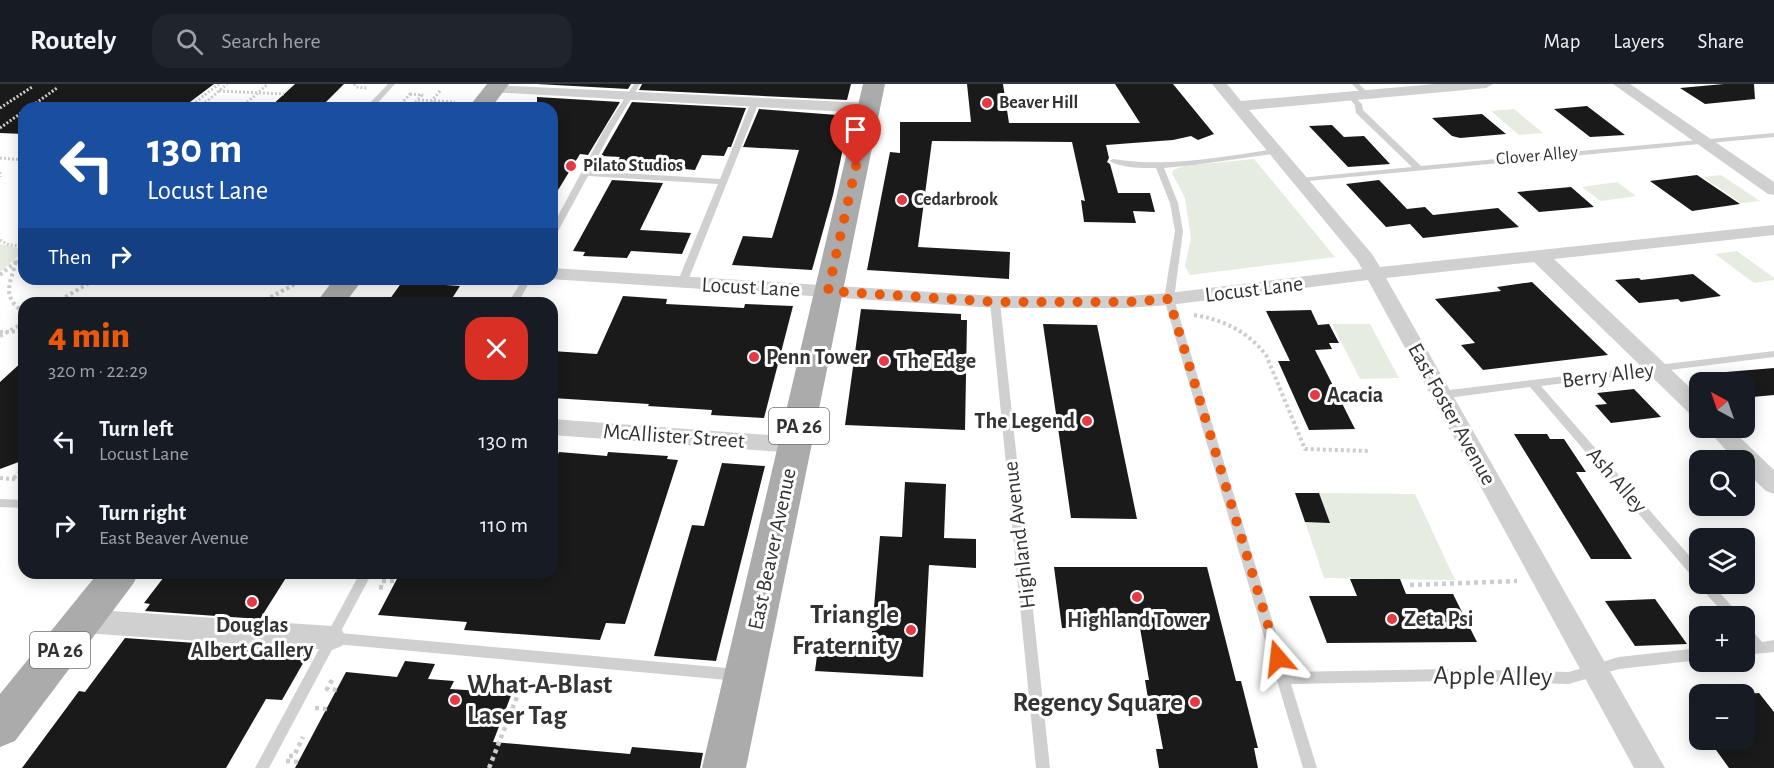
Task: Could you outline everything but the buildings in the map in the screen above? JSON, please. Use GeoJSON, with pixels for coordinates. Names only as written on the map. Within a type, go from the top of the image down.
{"type":"FeatureCollection","features":[{"type":"Feature","properties":{"kind":"main road"},"geometry":{"type":"LineString","coordinates":[[484,102],[496,87]]}},
{"type":"Feature","properties":{"kind":"main road","name":"East Beaver Avenue"},"geometry":{"type":"LineString","coordinates":[[724,768],[871,96]]}},
{"type":"Feature","properties":{"kind":"main road"},"geometry":{"type":"LineString","coordinates":[[335,297],[344,285]]}},
{"type":"Feature","properties":{"kind":"main road","name":"PA 26"},"geometry":{"type":"LineString","coordinates":[[0,727],[115,579]]}},
{"type":"Feature","properties":{"kind":"street","name":"East Foster Avenue"},"geometry":{"type":"LineString","coordinates":[[1219,84],[1351,239],[1374,273],[1650,768]]}},
{"type":"Feature","properties":{"kind":"street"},"geometry":{"type":"LineString","coordinates":[[1237,106],[1357,92],[1486,84]]}},
{"type":"Feature","properties":{"kind":"street"},"geometry":{"type":"LineString","coordinates":[[1620,84],[1774,190]]}},
{"type":"Feature","properties":{"kind":"street"},"geometry":{"type":"LineString","coordinates":[[496,87],[633,90],[755,102],[871,96]]}},
{"type":"Feature","properties":{"kind":"street","name":"Locust Lane"},"geometry":{"type":"LineString","coordinates":[[558,274],[995,302],[1128,302],[1774,230]]}},
{"type":"Feature","properties":{"kind":"street"},"geometry":{"type":"LineString","coordinates":[[1540,257],[1689,399]]}},
{"type":"Feature","properties":{"kind":"street","name":"McAllister Street"},"geometry":{"type":"LineString","coordinates":[[558,427],[795,445]]}},
{"type":"Feature","properties":{"kind":"street"},"geometry":{"type":"LineString","coordinates":[[1727,438],[1774,485]]}},
{"type":"Feature","properties":{"kind":"street"},"geometry":{"type":"LineString","coordinates":[[83,621],[332,638]]}},
{"type":"Feature","properties":{"kind":"lane"},"geometry":{"type":"LineString","coordinates":[[375,102],[392,84]]}},
{"type":"Feature","properties":{"kind":"lane"},"geometry":{"type":"LineString","coordinates":[[558,224],[633,90]]}},
{"type":"Feature","properties":{"kind":"lane"},"geometry":{"type":"LineString","coordinates":[[1357,92],[1359,111],[1418,168]]}},
{"type":"Feature","properties":{"kind":"lane"},"geometry":{"type":"LineString","coordinates":[[682,283],[755,102]]}},
{"type":"Feature","properties":{"kind":"lane","name":"Clover Alley"},"geometry":{"type":"LineString","coordinates":[[1300,180],[1774,135]]}},
{"type":"Feature","properties":{"kind":"lane"},"geometry":{"type":"LineString","coordinates":[[1113,161],[1133,166],[1159,165],[1276,151]]}},
{"type":"Feature","properties":{"kind":"lane"},"geometry":{"type":"LineString","coordinates":[[1159,165],[1174,203],[1179,231],[1169,299],[1310,768]]}},
{"type":"Feature","properties":{"kind":"lane"},"geometry":{"type":"LineString","coordinates":[[585,173],[723,182]]}},
{"type":"Feature","properties":{"kind":"lane","name":"Highland Avenue"},"geometry":{"type":"LineString","coordinates":[[995,302],[1043,768]]}},
{"type":"Feature","properties":{"kind":"lane","name":"Berry Alley"},"geometry":{"type":"LineString","coordinates":[[1441,395],[1774,354]]}},
{"type":"Feature","properties":{"kind":"lane","name":"Ash Alley"},"geometry":{"type":"LineString","coordinates":[[1534,384],[1689,564]]}},
{"type":"Feature","properties":{"kind":"lane"},"geometry":{"type":"LineString","coordinates":[[0,503],[18,504]]}},
{"type":"Feature","properties":{"kind":"lane"},"geometry":{"type":"LineString","coordinates":[[262,768],[363,579]]}},
{"type":"Feature","properties":{"kind":"lane"},"geometry":{"type":"LineString","coordinates":[[1714,594],[1724,606]]}},
{"type":"Feature","properties":{"kind":"lane"},"geometry":{"type":"LineString","coordinates":[[332,638],[745,676]]}},
{"type":"Feature","properties":{"kind":"lane"},"geometry":{"type":"LineString","coordinates":[[1755,642],[1759,647]]}},
{"type":"Feature","properties":{"kind":"lane"},"geometry":{"type":"LineString","coordinates":[[1755,648],[1774,646]]}},
{"type":"Feature","properties":{"kind":"lane","name":"Apple Alley"},"geometry":{"type":"LineString","coordinates":[[1284,678],[1450,675],[1569,678],[1619,663],[1689,655]]}},
{"type":"Feature","properties":{"kind":"path"},"geometry":{"type":"LineString","coordinates":[[194,102],[219,84]]}},
{"type":"Feature","properties":{"kind":"path"},"geometry":{"type":"LineString","coordinates":[[206,102],[227,84]]}},
{"type":"Feature","properties":{"kind":"path"},"geometry":{"type":"LineString","coordinates":[[248,102],[268,84]]}},
{"type":"Feature","properties":{"kind":"path"},"geometry":{"type":"LineString","coordinates":[[354,84],[362,88]]}},
{"type":"Feature","properties":{"kind":"path"},"geometry":{"type":"LineString","coordinates":[[0,108],[32,87]]}},
{"type":"Feature","properties":{"kind":"path"},"geometry":{"type":"LineString","coordinates":[[37,102],[57,88]]}},
{"type":"Feature","properties":{"kind":"path"},"geometry":{"type":"LineString","coordinates":[[219,91],[284,94]]}},
{"type":"Feature","properties":{"kind":"path"},"geometry":{"type":"LineString","coordinates":[[432,101],[440,91]]}},
{"type":"Feature","properties":{"kind":"path"},"geometry":{"type":"LineString","coordinates":[[402,102],[410,94],[422,95],[418,100]]}},
{"type":"Feature","properties":{"kind":"path"},"geometry":{"type":"LineString","coordinates":[[418,100],[455,102]]}},
{"type":"Feature","properties":{"kind":"path"},"geometry":{"type":"LineString","coordinates":[[0,128],[18,116]]}},
{"type":"Feature","properties":{"kind":"path"},"geometry":{"type":"LineString","coordinates":[[0,122],[8,123]]}},
{"type":"Feature","properties":{"kind":"path"},"geometry":{"type":"LineString","coordinates":[[0,158],[18,160]]}},
{"type":"Feature","properties":{"kind":"path"},"geometry":{"type":"LineString","coordinates":[[0,240],[18,245]]}},
{"type":"Feature","properties":{"kind":"path"},"geometry":{"type":"LineString","coordinates":[[0,275],[16,262]]}},
{"type":"Feature","properties":{"kind":"path"},"geometry":{"type":"LineString","coordinates":[[16,262],[9,299],[11,305],[18,309]]}},
{"type":"Feature","properties":{"kind":"path"},"geometry":{"type":"LineString","coordinates":[[65,297],[86,285]]}},
{"type":"Feature","properties":{"kind":"path"},"geometry":{"type":"LineString","coordinates":[[271,297],[293,285]]}},
{"type":"Feature","properties":{"kind":"path"},"geometry":{"type":"LineString","coordinates":[[1183,315],[1219,320],[1233,325],[1258,342],[1266,355],[1305,449],[1369,451]]}},
{"type":"Feature","properties":{"kind":"path"},"geometry":{"type":"LineString","coordinates":[[0,336],[18,326]]}},
{"type":"Feature","properties":{"kind":"path"},"geometry":{"type":"LineString","coordinates":[[0,332],[18,330]]}},
{"type":"Feature","properties":{"kind":"path"},"geometry":{"type":"LineString","coordinates":[[14,479],[18,475]]}},
{"type":"Feature","properties":{"kind":"path"},"geometry":{"type":"LineString","coordinates":[[1,479],[18,479]]}},
{"type":"Feature","properties":{"kind":"path"},"geometry":{"type":"LineString","coordinates":[[378,580],[396,581]]}},
{"type":"Feature","properties":{"kind":"path"},"geometry":{"type":"LineString","coordinates":[[1410,585],[1517,582]]}},
{"type":"Feature","properties":{"kind":"path"},"geometry":{"type":"LineString","coordinates":[[375,586],[387,588]]}},
{"type":"Feature","properties":{"kind":"path"},"geometry":{"type":"LineString","coordinates":[[489,768],[533,657]]}},
{"type":"Feature","properties":{"kind":"path"},"geometry":{"type":"LineString","coordinates":[[327,689],[337,690]]}},
{"type":"Feature","properties":{"kind":"path"},"geometry":{"type":"LineString","coordinates":[[311,707],[327,709]]}},
{"type":"Feature","properties":{"kind":"path"},"geometry":{"type":"LineString","coordinates":[[298,762],[284,758],[294,756],[303,737]]}},
{"type":"Feature","properties":{"kind":"shaded area"},"geometry":{"type":"Polygon","coordinates":[[[1514,109],[1543,133],[1519,135],[1491,111],[1514,109]]]}},
{"type":"Feature","properties":{"kind":"shaded area"},"geometry":{"type":"Polygon","coordinates":[[[1254,159],[1335,257],[1190,275],[1185,266],[1191,238],[1185,198],[1172,173],[1173,170],[1184,166],[1254,159]]]}},
{"type":"Feature","properties":{"kind":"shaded area"},"geometry":{"type":"Polygon","coordinates":[[[1721,175],[1760,201],[1741,203],[1703,177],[1721,175]]]}},
{"type":"Feature","properties":{"kind":"shaded area"},"geometry":{"type":"Polygon","coordinates":[[[1617,182],[1636,196],[1601,201],[1582,187],[1617,182]]]}},
{"type":"Feature","properties":{"kind":"shaded area"},"geometry":{"type":"Polygon","coordinates":[[[0,244],[18,248],[18,256],[0,272],[0,244]]]}},
{"type":"Feature","properties":{"kind":"shaded area"},"geometry":{"type":"Polygon","coordinates":[[[1737,251],[1774,280],[1754,283],[1715,254],[1737,251]]]}},
{"type":"Feature","properties":{"kind":"shaded area"},"geometry":{"type":"Polygon","coordinates":[[[1332,324],[1370,324],[1399,378],[1360,379],[1332,324]]]}},
{"type":"Feature","properties":{"kind":"shaded area"},"geometry":{"type":"Polygon","coordinates":[[[1319,493],[1415,494],[1455,580],[1324,578],[1305,522],[1329,522],[1319,493]]]}},
{"type":"Feature","properties":{"kind":"place","name":"Beaver Hill"},"geometry":{"type":"Point","coordinates":[987,103]}},
{"type":"Feature","properties":{"kind":"place","name":"Pilato Studios"},"geometry":{"type":"Point","coordinates":[571,166]}},
{"type":"Feature","properties":{"kind":"place","name":"Cedarbrook"},"geometry":{"type":"Point","coordinates":[902,200]}},
{"type":"Feature","properties":{"kind":"place","name":"Penn Tower"},"geometry":{"type":"Point","coordinates":[754,357]}},
{"type":"Feature","properties":{"kind":"place","name":"The Edge"},"geometry":{"type":"Point","coordinates":[884,361]}},
{"type":"Feature","properties":{"kind":"place","name":"Acacia"},"geometry":{"type":"Point","coordinates":[1315,395]}},
{"type":"Feature","properties":{"kind":"place","name":"The Legend"},"geometry":{"type":"Point","coordinates":[1087,421]}},
{"type":"Feature","properties":{"kind":"place","name":"Highland Tower"},"geometry":{"type":"Point","coordinates":[1137,597]}},
{"type":"Feature","properties":{"kind":"place","name":"Douglas Albert Gallery"},"geometry":{"type":"Point","coordinates":[252,602]}},
{"type":"Feature","properties":{"kind":"place","name":"Zeta Psi"},"geometry":{"type":"Point","coordinates":[1392,619]}},
{"type":"Feature","properties":{"kind":"place","name":"Triangle Fraternity"},"geometry":{"type":"Point","coordinates":[911,630]}},
{"type":"Feature","properties":{"kind":"place","name":"What-A-Blast Laser Tag"},"geometry":{"type":"Point","coordinates":[455,700]}},
{"type":"Feature","properties":{"kind":"place","name":"Regency Square"},"geometry":{"type":"Point","coordinates":[1195,702]}},
{"type":"Feature","properties":{"kind":"route"},"geometry":{"type":"LineString","coordinates":[[856,166],[828,291],[995,302],[1128,302],[1169,299],[1278,658]]}}]}
